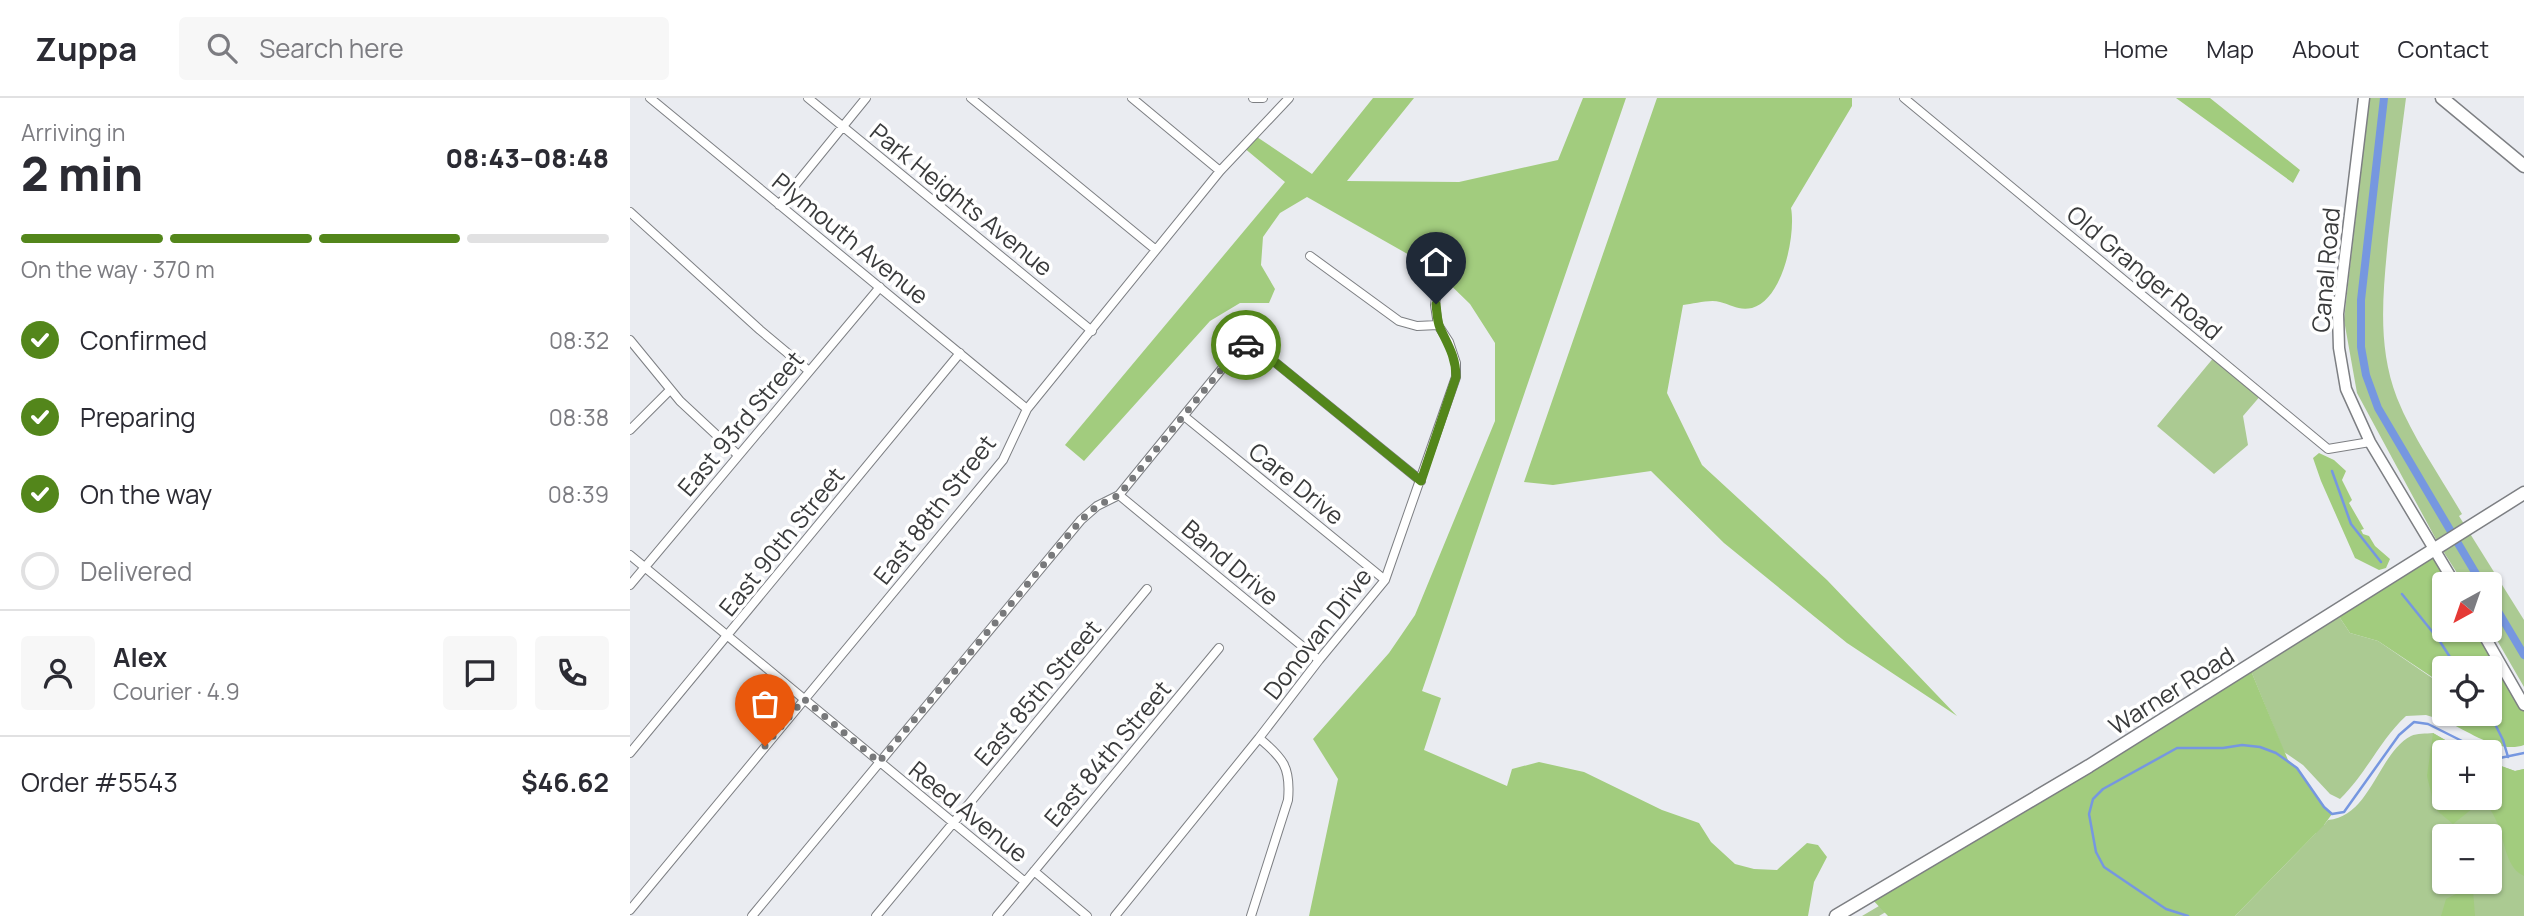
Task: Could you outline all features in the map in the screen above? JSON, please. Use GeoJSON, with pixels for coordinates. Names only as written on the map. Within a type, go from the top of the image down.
{"type":"FeatureCollection","features":[{"type":"Feature","properties":{"kind":"main road"},"geometry":{"type":"LineString","coordinates":[[2442,98],[2524,166]]}},
{"type":"Feature","properties":{"kind":"main road","name":"Warner Road"},"geometry":{"type":"LineString","coordinates":[[1836,916],[2089,766],[2524,493]]}},
{"type":"Feature","properties":{"kind":"street","name":"Plymouth Avenue"},"geometry":{"type":"LineString","coordinates":[[650,98],[1027,409]]}},
{"type":"Feature","properties":{"kind":"street","name":"Park Heights Avenue"},"geometry":{"type":"LineString","coordinates":[[808,98],[1092,331]]}},
{"type":"Feature","properties":{"kind":"street"},"geometry":{"type":"LineString","coordinates":[[779,205],[866,98]]}},
{"type":"Feature","properties":{"kind":"street"},"geometry":{"type":"LineString","coordinates":[[971,98],[1156,250]]}},
{"type":"Feature","properties":{"kind":"street"},"geometry":{"type":"LineString","coordinates":[[1132,98],[1220,171]]}},
{"type":"Feature","properties":{"kind":"street"},"geometry":{"type":"LineString","coordinates":[[1253,98],[1263,98]]}},
{"type":"Feature","properties":{"kind":"street","name":"East 88th Street"},"geometry":{"type":"LineString","coordinates":[[630,910],[1003,460],[1027,409],[1220,171],[1289,98]]}},
{"type":"Feature","properties":{"kind":"street","name":"Old Granger Road"},"geometry":{"type":"LineString","coordinates":[[1904,98],[2328,449],[2370,442]]}},
{"type":"Feature","properties":{"kind":"street","name":"Canal Road"},"geometry":{"type":"LineString","coordinates":[[2364,98],[2338,313],[2339,348],[2346,389],[2370,442],[2438,548],[2449,572]]}},
{"type":"Feature","properties":{"kind":"street"},"geometry":{"type":"LineString","coordinates":[[630,212],[754,325],[809,371]]}},
{"type":"Feature","properties":{"kind":"street"},"geometry":{"type":"LineString","coordinates":[[1310,256],[1399,321],[1417,326],[1438,325]]}},
{"type":"Feature","properties":{"kind":"street","name":"East 93rd Street"},"geometry":{"type":"LineString","coordinates":[[630,585],[880,287]]}},
{"type":"Feature","properties":{"kind":"street","name":"Donovan Drive"},"geometry":{"type":"LineString","coordinates":[[1115,916],[1385,580],[1456,377],[1456,363],[1449,342],[1438,325],[1437,291]]}},
{"type":"Feature","properties":{"kind":"street"},"geometry":{"type":"LineString","coordinates":[[630,340],[670,390],[704,426],[738,456]]}},
{"type":"Feature","properties":{"kind":"street"},"geometry":{"type":"LineString","coordinates":[[752,916],[1081,520],[1097,506],[1119,495],[1238,349],[1248,344],[1260,350],[1421,481]]}},
{"type":"Feature","properties":{"kind":"street","name":"East 90th Street"},"geometry":{"type":"LineString","coordinates":[[630,753],[960,353]]}},
{"type":"Feature","properties":{"kind":"street"},"geometry":{"type":"LineString","coordinates":[[630,430],[670,390]]}},
{"type":"Feature","properties":{"kind":"street","name":"Care Drive"},"geometry":{"type":"LineString","coordinates":[[1184,416],[1385,580]]}},
{"type":"Feature","properties":{"kind":"street","name":"Band Drive"},"geometry":{"type":"LineString","coordinates":[[1119,495],[1319,660]]}},
{"type":"Feature","properties":{"kind":"street","name":"Reed Avenue"},"geometry":{"type":"LineString","coordinates":[[630,555],[1025,882]]}},
{"type":"Feature","properties":{"kind":"street","name":"East 85th Street"},"geometry":{"type":"LineString","coordinates":[[876,916],[1147,589]]}},
{"type":"Feature","properties":{"kind":"street"},"geometry":{"type":"LineString","coordinates":[[2488,642],[2524,705]]}},
{"type":"Feature","properties":{"kind":"street","name":"East 84th Street"},"geometry":{"type":"LineString","coordinates":[[997,916],[1219,648]]}},
{"type":"Feature","properties":{"kind":"street"},"geometry":{"type":"LineString","coordinates":[[1251,916],[1287,800],[1289,783],[1287,768],[1278,754],[1259,738]]}},
{"type":"Feature","properties":{"kind":"street","name":"Reed Avenue"},"geometry":{"type":"LineString","coordinates":[[1034,872],[1087,916]]}},
{"type":"Feature","properties":{"kind":"green space"},"geometry":{"type":"Polygon","coordinates":[[[1373,98],[1414,98],[1347,181],[1459,182],[1558,160],[1583,98],[1626,98],[1422,691],[1441,698],[1424,750],[1507,786],[1512,769],[1539,762],[1584,772],[1662,810],[1699,823],[1711,842],[1735,864],[1754,869],[1777,870],[1807,843],[1818,845],[1827,857],[1814,882],[1808,916],[1309,916],[1338,779],[1313,739],[1389,653],[1415,615],[1495,421],[1495,343],[1470,304],[1434,269],[1307,197],[1280,213],[1263,237],[1261,265],[1275,289],[1269,303],[1240,303],[1210,321],[1084,461],[1065,445],[1285,182],[1243,147],[1254,135],[1312,174],[1373,98]]]}},
{"type":"Feature","properties":{"kind":"green space"},"geometry":{"type":"Polygon","coordinates":[[[1657,98],[1852,98],[1852,106],[1791,208],[1789,249],[1772,293],[1763,302],[1747,309],[1716,301],[1683,305],[1667,393],[1702,465],[1827,580],[1957,716],[1847,643],[1724,543],[1651,471],[1553,485],[1524,482],[1657,98]]]}},
{"type":"Feature","properties":{"kind":"green space"},"geometry":{"type":"Polygon","coordinates":[[[2176,98],[2210,98],[2300,170],[2293,183],[2176,98]]]}},
{"type":"Feature","properties":{"kind":"green space"},"geometry":{"type":"Polygon","coordinates":[[[2369,98],[2406,98],[2386,260],[2383,320],[2386,359],[2397,398],[2411,428],[2462,514],[2459,516],[2494,572],[2456,572],[2438,543],[2357,393],[2344,320],[2369,98]]]}},
{"type":"Feature","properties":{"kind":"green space"},"geometry":{"type":"Polygon","coordinates":[[[2215,356],[2262,394],[2243,416],[2248,445],[2214,474],[2157,426],[2215,356]]]}},
{"type":"Feature","properties":{"kind":"green space"},"geometry":{"type":"Polygon","coordinates":[[[2319,453],[2334,460],[2346,471],[2342,480],[2352,500],[2349,503],[2364,529],[2361,530],[2363,534],[2369,536],[2375,546],[2390,559],[2386,568],[2379,570],[2355,558],[2313,458],[2319,453]]]}},
{"type":"Feature","properties":{"kind":"green space"},"geometry":{"type":"Polygon","coordinates":[[[2435,550],[2448,572],[2432,572],[2432,642],[2488,642],[2496,656],[2432,656],[2432,677],[2378,641],[2350,633],[2336,612],[2435,550]]]}},
{"type":"Feature","properties":{"kind":"green space"},"geometry":{"type":"Polygon","coordinates":[[[2502,585],[2524,620],[2524,687],[2498,642],[2502,642],[2502,585]]]}},
{"type":"Feature","properties":{"kind":"green space"},"geometry":{"type":"Polygon","coordinates":[[[2336,612],[2350,633],[2378,641],[2432,678],[2432,717],[2406,716],[2340,799],[2330,794],[2303,765],[2284,752],[2249,666],[2336,612]]]}},
{"type":"Feature","properties":{"kind":"green space"},"geometry":{"type":"Polygon","coordinates":[[[2249,666],[2288,760],[2332,814],[2235,916],[1888,916],[1869,896],[2249,666]]]}},
{"type":"Feature","properties":{"kind":"green space"},"geometry":{"type":"Polygon","coordinates":[[[2502,667],[2524,705],[2524,745],[2505,747],[2502,746],[2502,740],[2485,740],[2456,726],[2502,726],[2502,667]]]}},
{"type":"Feature","properties":{"kind":"green space"},"geometry":{"type":"Polygon","coordinates":[[[2433,733],[2445,740],[2432,740],[2432,810],[2502,810],[2502,766],[2515,771],[2524,769],[2524,916],[2235,916],[2316,833],[2016,835],[1879,916],[1862,916],[2040,811],[2324,825],[2328,820],[2343,816],[2354,808],[2390,756],[2400,744],[2413,735],[2433,733]]]}},
{"type":"Feature","properties":{"kind":"green space"},"geometry":{"type":"Polygon","coordinates":[[[2433,733],[2445,740],[2432,740],[2433,733]]]}},
{"type":"Feature","properties":{"kind":"green space"},"geometry":{"type":"Polygon","coordinates":[[[2432,740],[2432,797],[2427,776],[2432,740]]]}},
{"type":"Feature","properties":{"kind":"green space"},"geometry":{"type":"Polygon","coordinates":[[[2502,766],[2515,771],[2524,769],[2524,876],[2511,863],[2502,837],[2502,824],[2497,824],[2490,810],[2502,810],[2502,766]]]}},
{"type":"Feature","properties":{"kind":"green space"},"geometry":{"type":"Polygon","coordinates":[[[2436,810],[2471,810],[2453,824],[2436,810]]]}},
{"type":"Feature","properties":{"kind":"green space"},"geometry":{"type":"Polygon","coordinates":[[[2456,894],[2473,894],[2475,916],[2441,916],[2446,899],[2456,894]]]}},
{"type":"Feature","properties":{"kind":"waterway"},"geometry":{"type":"LineString","coordinates":[[2384,98],[2361,300],[2361,347],[2366,375],[2378,408],[2475,572]]}},
{"type":"Feature","properties":{"kind":"waterway"},"geometry":{"type":"LineString","coordinates":[[2332,471],[2351,524],[2381,562]]}},
{"type":"Feature","properties":{"kind":"waterway"},"geometry":{"type":"LineString","coordinates":[[2402,594],[2449,656]]}},
{"type":"Feature","properties":{"kind":"waterway"},"geometry":{"type":"LineString","coordinates":[[2502,618],[2524,655]]}},
{"type":"Feature","properties":{"kind":"waterway"},"geometry":{"type":"LineString","coordinates":[[2188,916],[2166,909],[2104,867],[2096,852],[2089,814],[2093,799],[2103,789],[2177,748],[2223,748],[2242,745],[2260,747],[2276,753],[2297,768],[2324,807],[2332,814],[2344,812],[2399,735],[2414,722],[2428,724],[2460,740]]}},
{"type":"Feature","properties":{"kind":"waterway"},"geometry":{"type":"LineString","coordinates":[[2496,726],[2508,757]]}},
{"type":"Feature","properties":{"kind":"waterway"},"geometry":{"type":"LineString","coordinates":[[2502,758],[2524,753]]}},
{"type":"Feature","properties":{"kind":"way so far"},"geometry":{"type":"LineString","coordinates":[[765,746],[804,699],[879,762],[1081,520],[1097,506],[1119,495],[1238,349],[1246,345]]}},
{"type":"Feature","properties":{"kind":"route"},"geometry":{"type":"LineString","coordinates":[[1246,345],[1260,350],[1421,481],[1456,377],[1456,363],[1449,342],[1438,325],[1436,304]]}}]}
